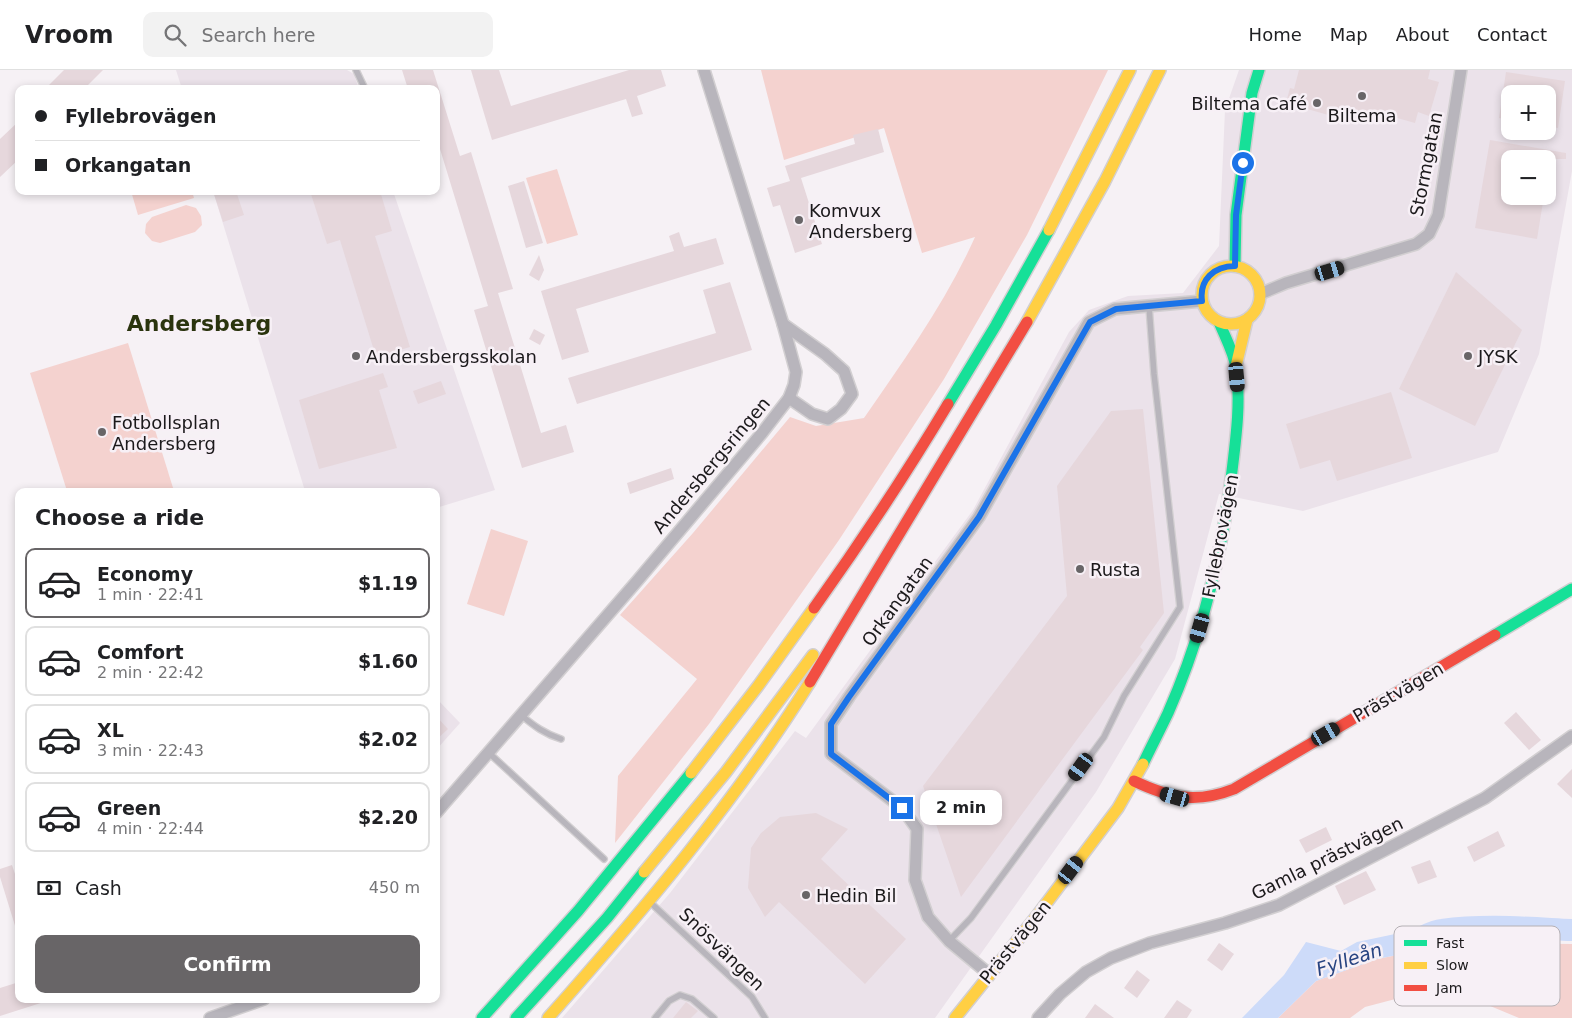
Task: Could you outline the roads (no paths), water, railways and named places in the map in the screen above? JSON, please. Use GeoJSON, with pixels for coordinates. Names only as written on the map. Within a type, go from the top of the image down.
{"type":"FeatureCollection","features":[{"type":"Feature","properties":{"kind":"main road"},"geometry":{"type":"LineString","coordinates":[[482,1018],[628,852],[717,742],[811,614],[889,499],[976,360],[1042,244],[1108,118],[1130,70]]}},
{"type":"Feature","properties":{"kind":"main road"},"geometry":{"type":"LineString","coordinates":[[548,1018],[672,873],[710,825],[764,751],[817,671],[998,373],[1075,239],[1131,131],[1160,70]]}},
{"type":"Feature","properties":{"kind":"main road"},"geometry":{"type":"LineString","coordinates":[[1235,266],[1236,215],[1252,93],[1259,70]]}},
{"type":"Feature","properties":{"kind":"main road"},"geometry":{"type":"LineString","coordinates":[[1202,301],[1204,285],[1210,275],[1218,269],[1235,266],[1251,274],[1258,283],[1260,294]]}},
{"type":"Feature","properties":{"kind":"main road","name":"Fyllebrovägen"},"geometry":{"type":"LineString","coordinates":[[1236,366],[1247,320],[1257,309],[1260,294]]}},
{"type":"Feature","properties":{"kind":"main road","name":"Fyllebrovägen"},"geometry":{"type":"LineString","coordinates":[[1134,781],[1168,713],[1194,646],[1215,574],[1228,505],[1235,449],[1238,388],[1236,366],[1219,322],[1208,314],[1202,301]]}},
{"type":"Feature","properties":{"kind":"main road"},"geometry":{"type":"LineString","coordinates":[[1219,322],[1233,325],[1247,320]]}},
{"type":"Feature","properties":{"kind":"main road"},"geometry":{"type":"LineString","coordinates":[[516,1018],[607,918],[726,772],[834,627],[911,514]]}},
{"type":"Feature","properties":{"kind":"main road","name":"Prästvägen"},"geometry":{"type":"LineString","coordinates":[[955,1018],[1054,893],[1118,808],[1134,781],[1160,793],[1175,797],[1194,799],[1221,795],[1572,589]]}},
{"type":"Feature","properties":{"kind":"main road"},"geometry":{"type":"LineString","coordinates":[[474,1018],[497,1002]]}},
{"type":"Feature","properties":{"kind":"street","name":"Andersbergsringen"},"geometry":{"type":"LineString","coordinates":[[440,808],[644,573],[789,398],[794,385],[796,372],[704,70]]}},
{"type":"Feature","properties":{"kind":"street","name":"Stormgatan"},"geometry":{"type":"LineString","coordinates":[[1260,294],[1286,284],[1416,244],[1429,234],[1438,215],[1461,70]]}},
{"type":"Feature","properties":{"kind":"street","name":"Orkangatan"},"geometry":{"type":"LineString","coordinates":[[989,974],[949,941],[928,917],[915,880],[917,829],[902,808],[831,754],[831,724],[979,517],[1090,322],[1116,309],[1202,301]]}},
{"type":"Feature","properties":{"kind":"street"},"geometry":{"type":"LineString","coordinates":[[782,324],[825,354],[844,371],[852,394],[841,409],[828,419],[812,414],[789,398]]}},
{"type":"Feature","properties":{"kind":"street","name":"Gamla prästvägen"},"geometry":{"type":"LineString","coordinates":[[1038,1018],[1060,994],[1086,972],[1111,958],[1150,943],[1225,924],[1279,905],[1485,798],[1572,736]]}},
{"type":"Feature","properties":{"kind":"street"},"geometry":{"type":"LineString","coordinates":[[210,1018],[253,1003]]}},
{"type":"Feature","properties":{"kind":"lane"},"geometry":{"type":"LineString","coordinates":[[356,70],[363,85]]}},
{"type":"Feature","properties":{"kind":"lane"},"geometry":{"type":"LineString","coordinates":[[949,941],[971,918],[1104,737],[1124,696],[1180,607],[1155,384],[1149,306]]}},
{"type":"Feature","properties":{"kind":"lane"},"geometry":{"type":"LineString","coordinates":[[521,715],[537,729],[562,739]]}},
{"type":"Feature","properties":{"kind":"lane"},"geometry":{"type":"LineString","coordinates":[[488,753],[604,859]]}},
{"type":"Feature","properties":{"kind":"lane","name":"Snösvängen"},"geometry":{"type":"LineString","coordinates":[[653,905],[752,997],[765,1018]]}},
{"type":"Feature","properties":{"kind":"lane"},"geometry":{"type":"LineString","coordinates":[[655,1018],[669,1001],[680,995],[692,1000],[714,1018]]}},
{"type":"Feature","properties":{"kind":"water"},"geometry":{"type":"Polygon","coordinates":[[[1432,922],[1433,926],[1423,926],[1432,922]]]}},
{"type":"Feature","properties":{"kind":"water"},"geometry":{"type":"Polygon","coordinates":[[[1394,934],[1394,956],[1377,959],[1316,981],[1278,1018],[1242,1018],[1284,975],[1306,942],[1341,951],[1357,942],[1394,934]]]}},
{"type":"Feature","properties":{"kind":"waterway","name":"Fylleån"},"geometry":{"type":"LineString","coordinates":[[1560,929],[1572,930]]}},
{"type":"Feature","properties":{"kind":"place","name":"Biltema"},"geometry":{"type":"Point","coordinates":[1362,96]}},
{"type":"Feature","properties":{"kind":"place","name":"Biltema Café"},"geometry":{"type":"Point","coordinates":[1317,103]}},
{"type":"Feature","properties":{"kind":"place","name":"Komvux Andersberg"},"geometry":{"type":"Point","coordinates":[799,220]}},
{"type":"Feature","properties":{"kind":"place","name":"Andersbergsskolan"},"geometry":{"type":"Point","coordinates":[356,356]}},
{"type":"Feature","properties":{"kind":"place","name":"JYSK"},"geometry":{"type":"Point","coordinates":[1468,356]}},
{"type":"Feature","properties":{"kind":"place","name":"Fotbollsplan Andersberg"},"geometry":{"type":"Point","coordinates":[102,432]}},
{"type":"Feature","properties":{"kind":"place","name":"Rusta"},"geometry":{"type":"Point","coordinates":[1080,569]}},
{"type":"Feature","properties":{"kind":"place","name":"Hedin Bil"},"geometry":{"type":"Point","coordinates":[806,895]}},
{"type":"Feature","properties":{"kind":"district","name":"Andersberg"},"geometry":{"type":"Point","coordinates":[199,323]}}]}
